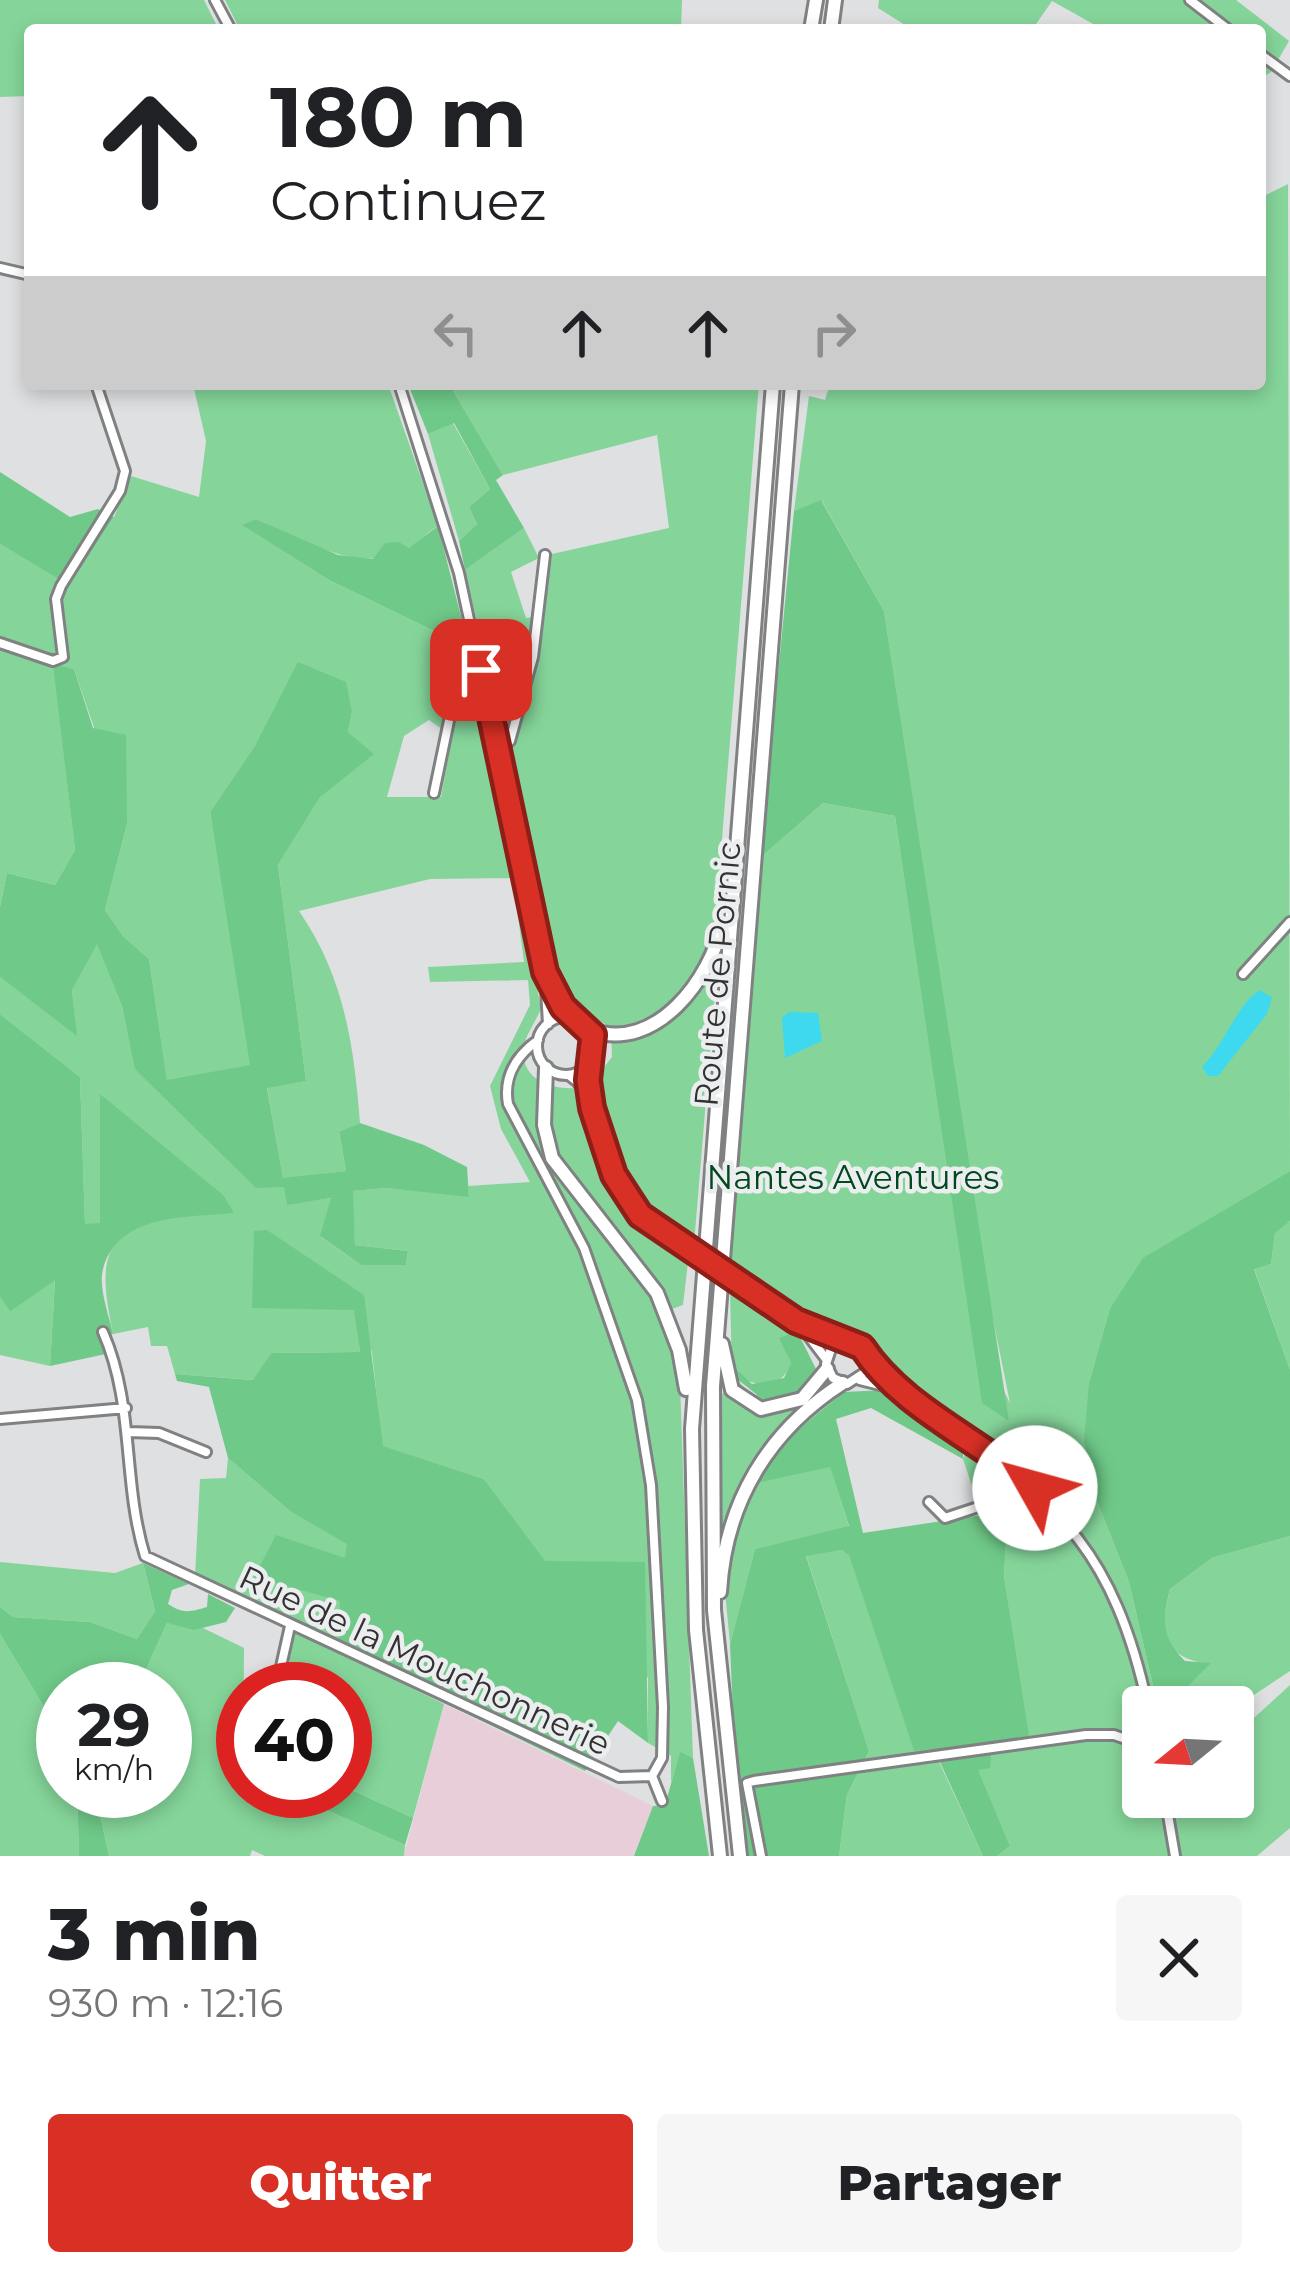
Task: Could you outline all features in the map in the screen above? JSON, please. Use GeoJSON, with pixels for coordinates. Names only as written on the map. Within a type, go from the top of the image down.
{"type":"FeatureCollection","features":[{"type":"Feature","properties":{"kind":"highway","name":"Route de Pornic"},"geometry":{"type":"LineString","coordinates":[[720,1856],[696,1630],[692,1429],[772,390]]}},
{"type":"Feature","properties":{"kind":"highway","name":"Route de Pornic"},"geometry":{"type":"LineString","coordinates":[[740,1856],[714,1610],[710,1478],[720,1282],[792,390]]}},
{"type":"Feature","properties":{"kind":"highway"},"geometry":{"type":"LineString","coordinates":[[591,1030],[608,1035],[641,1026],[684,1002],[710,963],[731,888]]}},
{"type":"Feature","properties":{"kind":"highway"},"geometry":{"type":"LineString","coordinates":[[543,1063],[544,1125],[552,1158],[657,1293],[684,1367],[692,1429]]}},
{"type":"Feature","properties":{"kind":"highway"},"geometry":{"type":"LineString","coordinates":[[720,1282],[724,1370],[738,1397],[755,1408],[778,1409],[802,1399],[827,1364]]}},
{"type":"Feature","properties":{"kind":"highway"},"geometry":{"type":"LineString","coordinates":[[714,1610],[724,1548],[754,1469],[790,1423],[843,1383]]}},
{"type":"Feature","properties":{"kind":"street"},"geometry":{"type":"LineString","coordinates":[[1190,0],[1221,24]]}},
{"type":"Feature","properties":{"kind":"street"},"geometry":{"type":"LineString","coordinates":[[0,643],[60,661],[56,599],[120,491],[125,472],[98,390]]}},
{"type":"Feature","properties":{"kind":"street"},"geometry":{"type":"LineString","coordinates":[[401,390],[441,507],[545,972],[548,1024],[515,1064]]}},
{"type":"Feature","properties":{"kind":"street"},"geometry":{"type":"LineString","coordinates":[[498,749],[510,741],[533,657],[545,555]]}},
{"type":"Feature","properties":{"kind":"street"},"geometry":{"type":"LineString","coordinates":[[434,794],[451,712],[481,670]]}},
{"type":"Feature","properties":{"kind":"street"},"geometry":{"type":"LineString","coordinates":[[1243,974],[1290,922]]}},
{"type":"Feature","properties":{"kind":"street"},"geometry":{"type":"LineString","coordinates":[[545,972],[572,1018],[591,1030],[596,1046],[590,1064],[592,1108]]}},
{"type":"Feature","properties":{"kind":"street"},"geometry":{"type":"LineString","coordinates":[[548,1024],[572,1018]]}},
{"type":"Feature","properties":{"kind":"street"},"geometry":{"type":"LineString","coordinates":[[538,1040],[543,1063]]}},
{"type":"Feature","properties":{"kind":"street"},"geometry":{"type":"LineString","coordinates":[[515,1064],[526,1057],[580,1082],[620,1187],[640,1215],[796,1321],[862,1347],[868,1362],[899,1390],[1035,1488],[1104,1574],[1128,1627],[1143,1686]]}},
{"type":"Feature","properties":{"kind":"street","name":"Rue de la Mouchonnerie"},"geometry":{"type":"LineString","coordinates":[[103,1333],[118,1367],[126,1408],[136,1525],[145,1556],[619,1777],[652,1776],[662,1758],[664,1707],[648,1454],[606,1299],[508,1104],[506,1083],[515,1064]]}},
{"type":"Feature","properties":{"kind":"street"},"geometry":{"type":"LineString","coordinates":[[570,1076],[590,1064]]}},
{"type":"Feature","properties":{"kind":"street"},"geometry":{"type":"LineString","coordinates":[[796,1321],[843,1383],[859,1380],[899,1390]]}},
{"type":"Feature","properties":{"kind":"street"},"geometry":{"type":"LineString","coordinates":[[827,1364],[831,1349],[845,1341]]}},
{"type":"Feature","properties":{"kind":"street"},"geometry":{"type":"LineString","coordinates":[[859,1380],[868,1362]]}},
{"type":"Feature","properties":{"kind":"street"},"geometry":{"type":"LineString","coordinates":[[0,1419],[126,1408]]}},
{"type":"Feature","properties":{"kind":"street"},"geometry":{"type":"LineString","coordinates":[[128,1432],[159,1433],[206,1452]]}},
{"type":"Feature","properties":{"kind":"street"},"geometry":{"type":"LineString","coordinates":[[929,1502],[945,1518],[1035,1488]]}},
{"type":"Feature","properties":{"kind":"street"},"geometry":{"type":"LineString","coordinates":[[282,1662],[290,1626]]}},
{"type":"Feature","properties":{"kind":"street"},"geometry":{"type":"LineString","coordinates":[[760,1856],[747,1783],[1085,1735],[1122,1738]]}},
{"type":"Feature","properties":{"kind":"street"},"geometry":{"type":"LineString","coordinates":[[652,1776],[662,1801]]}},
{"type":"Feature","properties":{"kind":"street"},"geometry":{"type":"LineString","coordinates":[[1169,1818],[1175,1856]]}},
{"type":"Feature","properties":{"kind":"shaded area"},"geometry":{"type":"Polygon","coordinates":[[[444,1704],[653,1806],[634,1856],[404,1856],[444,1704]]]}},
{"type":"Feature","properties":{"kind":"green space"},"geometry":{"type":"Polygon","coordinates":[[[0,0],[204,0],[216,24],[24,24],[24,96],[0,97],[0,0]]]}},
{"type":"Feature","properties":{"kind":"green space"},"geometry":{"type":"Polygon","coordinates":[[[225,0],[682,0],[681,24],[237,24],[225,0]]]}},
{"type":"Feature","properties":{"kind":"green space"},"geometry":{"type":"Polygon","coordinates":[[[879,0],[1236,0],[1289,41],[1266,75],[1266,24],[1093,24],[1052,1],[1036,24],[903,24],[878,8],[879,0]]]}},
{"type":"Feature","properties":{"kind":"green space","name":"Nantes Aventures"},"geometry":{"type":"Polygon","coordinates":[[[1288,184],[1290,1171],[1143,1259],[1110,1308],[1089,1383],[1097,1501],[1129,1582],[1153,1686],[1122,1686],[1122,1818],[1254,1818],[1254,1718],[1290,1685],[1290,1828],[1257,1856],[997,1856],[1010,1846],[977,1769],[990,1755],[1030,1748],[1004,1576],[1008,1511],[981,1513],[963,1459],[971,1433],[880,1364],[870,1341],[855,1333],[832,1337],[731,1266],[760,858],[823,803],[895,816],[972,1328],[1010,1403],[989,1299],[884,611],[822,501],[794,511],[809,396],[825,400],[828,390],[1266,390],[1266,195],[1288,184]]]}},
{"type":"Feature","properties":{"kind":"green space"},"geometry":{"type":"Polygon","coordinates":[[[194,390],[390,390],[438,526],[408,549],[369,559],[330,552],[256,519],[243,525],[329,580],[469,648],[541,1008],[524,1046],[527,1067],[548,1085],[578,1088],[613,1187],[642,1226],[688,1262],[683,1305],[661,1313],[680,1382],[693,1758],[680,1753],[671,1783],[671,1756],[648,1743],[648,1678],[544,1561],[484,1479],[382,1446],[372,1352],[355,1310],[360,1352],[271,1353],[254,1380],[175,1374],[167,1346],[151,1346],[148,1327],[113,1334],[106,1281],[111,1250],[121,1237],[156,1221],[110,1104],[101,1095],[100,1224],[85,1224],[80,1077],[0,1014],[0,977],[76,1034],[72,990],[97,942],[122,1006],[136,1069],[285,1187],[287,1204],[332,1198],[321,1237],[361,1265],[406,1265],[408,1251],[355,1245],[352,1191],[386,1188],[469,1196],[468,1186],[530,1182],[501,1129],[490,1086],[530,1005],[528,980],[430,982],[428,967],[524,962],[513,878],[430,879],[299,911],[327,961],[344,1012],[360,1123],[339,1133],[346,1171],[283,1179],[267,1087],[306,1081],[278,865],[318,798],[373,754],[348,732],[352,712],[256,744],[210,812],[251,1065],[167,1081],[149,959],[123,936],[105,910],[127,824],[74,669],[54,665],[75,850],[55,885],[7,873],[0,907],[0,544],[69,584],[114,517],[131,476],[199,497],[206,441],[194,390]],[[429,720],[404,736],[387,797],[441,797],[452,736],[429,720]]]}},
{"type":"Feature","properties":{"kind":"green space"},"geometry":{"type":"Polygon","coordinates":[[[410,390],[453,390],[503,475],[496,480],[524,528],[465,570],[459,541],[477,524],[469,507],[490,489],[454,423],[428,434],[410,390]]]}},
{"type":"Feature","properties":{"kind":"green space"},"geometry":{"type":"Polygon","coordinates":[[[453,390],[759,390],[715,925],[693,977],[706,983],[717,968],[694,1244],[652,1214],[637,1196],[607,1131],[593,1081],[612,1057],[611,1028],[568,1001],[557,969],[465,570],[524,528],[539,558],[511,572],[526,618],[543,616],[552,554],[669,528],[657,435],[503,475],[453,390]]]}},
{"type":"Feature","properties":{"kind":"green space"},"geometry":{"type":"Polygon","coordinates":[[[453,423],[490,489],[469,507],[477,524],[459,541],[428,434],[453,423]]]}},
{"type":"Feature","properties":{"kind":"green space"},"geometry":{"type":"Polygon","coordinates":[[[0,472],[70,517],[98,509],[114,517],[69,585],[0,544],[0,472]]]}},
{"type":"Feature","properties":{"kind":"green space"},"geometry":{"type":"Polygon","coordinates":[[[821,500],[884,611],[1009,1421],[982,1403],[895,816],[823,803],[760,858],[794,511],[821,500]]]}},
{"type":"Feature","properties":{"kind":"green space"},"geometry":{"type":"Polygon","coordinates":[[[256,519],[338,555],[373,559],[385,543],[399,542],[409,548],[438,526],[469,648],[329,580],[242,525],[256,519]]]}},
{"type":"Feature","properties":{"kind":"green space"},"geometry":{"type":"Polygon","coordinates":[[[298,662],[346,682],[352,712],[348,732],[374,754],[319,798],[278,865],[306,1081],[267,1088],[283,1178],[346,1171],[339,1132],[360,1123],[424,1145],[467,1167],[469,1197],[386,1188],[353,1191],[355,1245],[408,1251],[406,1265],[361,1265],[320,1236],[331,1198],[287,1205],[284,1187],[256,1188],[135,1069],[122,1006],[97,944],[72,990],[77,1036],[0,977],[0,907],[7,873],[55,885],[75,850],[53,664],[74,669],[93,728],[126,735],[127,824],[105,910],[123,936],[149,959],[167,1080],[250,1065],[210,812],[256,744],[298,662]]]}},
{"type":"Feature","properties":{"kind":"green space"},"geometry":{"type":"Polygon","coordinates":[[[0,1014],[80,1077],[85,1224],[100,1223],[100,1094],[223,1195],[234,1213],[157,1222],[124,1237],[111,1250],[102,1276],[113,1334],[101,1338],[106,1354],[50,1366],[55,1280],[10,1312],[0,1297],[0,1014]]]}},
{"type":"Feature","properties":{"kind":"green space"},"geometry":{"type":"Polygon","coordinates":[[[1290,1171],[1290,1221],[1275,1233],[1271,1264],[1254,1269],[1290,1370],[1290,1536],[1212,1558],[1170,1589],[1165,1619],[1171,1644],[1185,1661],[1211,1663],[1188,1686],[1153,1686],[1129,1582],[1097,1501],[1084,1441],[1089,1383],[1110,1308],[1143,1258],[1290,1171]]]}},
{"type":"Feature","properties":{"kind":"green space"},"geometry":{"type":"Polygon","coordinates":[[[1290,1221],[1290,1370],[1254,1268],[1271,1264],[1275,1232],[1290,1221]]]}},
{"type":"Feature","properties":{"kind":"green space"},"geometry":{"type":"Polygon","coordinates":[[[267,1230],[364,1295],[383,1446],[484,1479],[545,1561],[645,1562],[648,1743],[618,1721],[585,1771],[372,1668],[372,1662],[338,1651],[340,1601],[254,1577],[276,1535],[345,1558],[347,1544],[291,1512],[228,1458],[209,1387],[177,1381],[175,1374],[253,1380],[271,1353],[360,1352],[354,1310],[252,1308],[254,1231],[267,1230]]]}},
{"type":"Feature","properties":{"kind":"green space"},"geometry":{"type":"Polygon","coordinates":[[[55,1279],[50,1366],[0,1355],[0,1297],[10,1312],[55,1279]]]}},
{"type":"Feature","properties":{"kind":"green space"},"geometry":{"type":"Polygon","coordinates":[[[730,1289],[797,1331],[780,1338],[791,1363],[774,1383],[758,1384],[732,1375],[730,1289]]]}},
{"type":"Feature","properties":{"kind":"green space"},"geometry":{"type":"Polygon","coordinates":[[[797,1331],[817,1371],[806,1389],[765,1401],[732,1375],[738,1371],[752,1384],[784,1378],[791,1363],[779,1338],[797,1331]]]}},
{"type":"Feature","properties":{"kind":"green space"},"geometry":{"type":"Polygon","coordinates":[[[817,1371],[844,1392],[769,1454],[756,1482],[830,1466],[849,1527],[755,1549],[730,1644],[718,1518],[720,1395],[740,1383],[753,1396],[817,1371]]]}},
{"type":"Feature","properties":{"kind":"green space"},"geometry":{"type":"Polygon","coordinates":[[[885,1390],[963,1446],[963,1459],[871,1408],[836,1419],[863,1533],[1008,1511],[1004,1576],[1031,1749],[991,1755],[990,1768],[978,1770],[1010,1846],[997,1856],[983,1856],[934,1749],[914,1751],[849,1556],[842,1550],[806,1556],[869,1751],[847,1795],[839,1856],[748,1856],[734,1739],[730,1644],[755,1549],[849,1526],[830,1467],[756,1483],[769,1454],[844,1392],[885,1390]]]}},
{"type":"Feature","properties":{"kind":"green space"},"geometry":{"type":"Polygon","coordinates":[[[228,1458],[291,1512],[348,1544],[338,1652],[358,1662],[289,1662],[296,1621],[195,1577],[200,1479],[226,1478],[228,1458]]]}},
{"type":"Feature","properties":{"kind":"green space"},"geometry":{"type":"Polygon","coordinates":[[[1290,1536],[1290,1671],[1254,1695],[1254,1686],[1188,1686],[1209,1664],[1181,1655],[1167,1640],[1170,1589],[1212,1558],[1290,1536]]]}},
{"type":"Feature","properties":{"kind":"green space"},"geometry":{"type":"Polygon","coordinates":[[[842,1550],[849,1556],[914,1750],[933,1749],[983,1856],[839,1856],[847,1795],[869,1751],[806,1555],[842,1550]]]}},
{"type":"Feature","properties":{"kind":"green space"},"geometry":{"type":"Polygon","coordinates":[[[0,1562],[115,1573],[143,1563],[155,1611],[137,1639],[90,1622],[13,1617],[0,1607],[0,1562]]]}},
{"type":"Feature","properties":{"kind":"green space"},"geometry":{"type":"Polygon","coordinates":[[[143,1563],[189,1584],[172,1590],[168,1604],[173,1607],[187,1611],[207,1607],[208,1594],[235,1608],[226,1622],[194,1630],[167,1623],[149,1662],[36,1662],[36,1693],[0,1634],[0,1607],[13,1617],[90,1622],[137,1639],[155,1611],[143,1563]]]}},
{"type":"Feature","properties":{"kind":"green space"},"geometry":{"type":"Polygon","coordinates":[[[167,1623],[203,1628],[244,1648],[244,1662],[216,1662],[216,1818],[344,1818],[405,1845],[404,1856],[265,1856],[252,1850],[250,1856],[109,1856],[101,1818],[192,1818],[192,1662],[149,1662],[167,1623]]]}},
{"type":"Feature","properties":{"kind":"green space"},"geometry":{"type":"Polygon","coordinates":[[[0,1634],[36,1693],[36,1818],[78,1818],[79,1856],[0,1856],[0,1634]]]}},
{"type":"Feature","properties":{"kind":"green space"},"geometry":{"type":"Polygon","coordinates":[[[372,1669],[444,1704],[413,1818],[372,1799],[372,1669]]]}},
{"type":"Feature","properties":{"kind":"green space"},"geometry":{"type":"Polygon","coordinates":[[[680,1752],[693,1758],[709,1856],[634,1856],[653,1806],[665,1805],[680,1752]]]}},
{"type":"Feature","properties":{"kind":"green space"},"geometry":{"type":"Polygon","coordinates":[[[372,1799],[413,1818],[405,1845],[344,1818],[372,1818],[372,1799]]]}},
{"type":"Feature","properties":{"kind":"green space"},"geometry":{"type":"Polygon","coordinates":[[[78,1818],[101,1818],[109,1856],[79,1856],[78,1818]]]}},
{"type":"Feature","properties":{"kind":"water"},"geometry":{"type":"Polygon","coordinates":[[[1260,990],[1272,998],[1267,1014],[1218,1076],[1208,1076],[1202,1067],[1244,1005],[1260,990]]]}},
{"type":"Feature","properties":{"kind":"water"},"geometry":{"type":"Polygon","coordinates":[[[789,1012],[818,1013],[822,1041],[785,1058],[782,1018],[789,1012]]]}},
{"type":"Feature","properties":{"kind":"route"},"geometry":{"type":"LineString","coordinates":[[481,670],[545,972],[559,1002],[572,1018],[588,1026],[596,1043],[588,1080],[592,1108],[608,1162],[627,1198],[651,1226],[787,1315],[862,1347],[868,1362],[899,1390],[1035,1488]]}}]}
